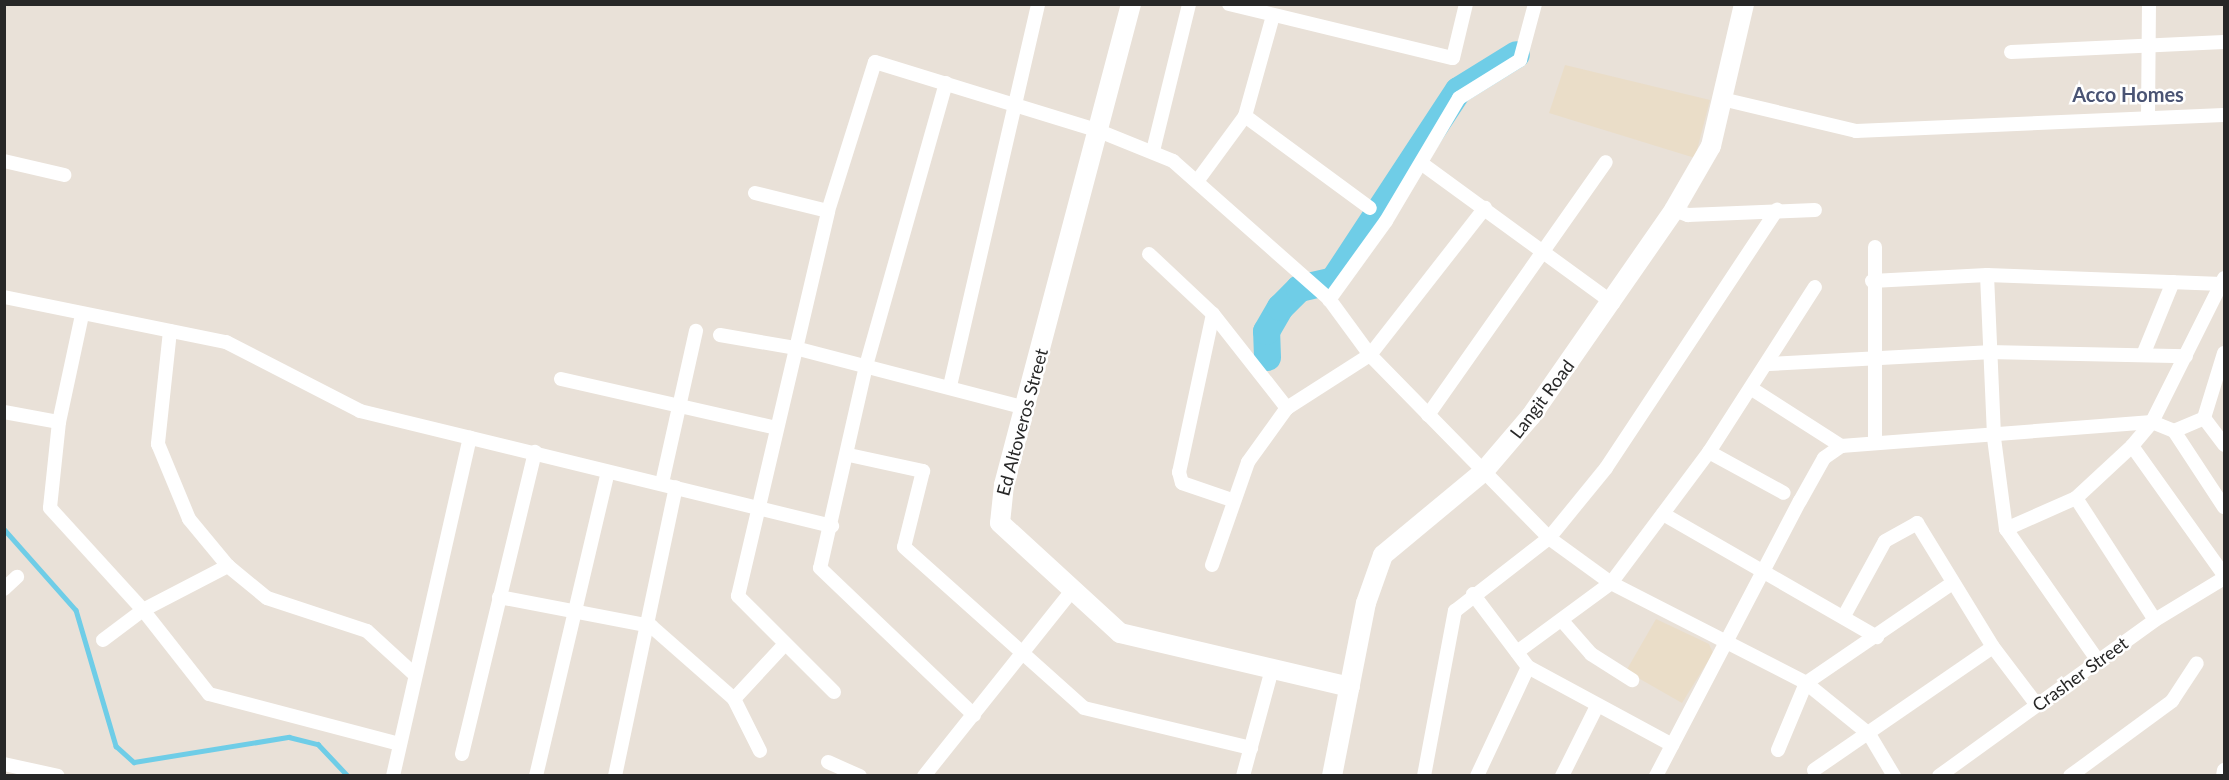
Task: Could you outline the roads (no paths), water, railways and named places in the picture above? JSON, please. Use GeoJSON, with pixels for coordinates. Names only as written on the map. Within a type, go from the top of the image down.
{"type":"FeatureCollection","features":[{"type":"Feature","properties":{"kind":"street"},"geometry":{"type":"LineString","coordinates":[[950,386],[1012,105],[1038,4]]}},
{"type":"Feature","properties":{"kind":"street","name":"Ed Altoveros Street"},"geometry":{"type":"LineString","coordinates":[[1131,4],[1026,408],[1000,523],[1071,592],[1120,633],[1350,687]]}},
{"type":"Feature","properties":{"kind":"street"},"geometry":{"type":"LineString","coordinates":[[1153,151],[1189,4]]}},
{"type":"Feature","properties":{"kind":"street"},"geometry":{"type":"LineString","coordinates":[[1229,4],[1453,58],[1466,4]]}},
{"type":"Feature","properties":{"kind":"street"},"geometry":{"type":"LineString","coordinates":[[1329,299],[1421,163],[1459,98],[1521,60],[1534,4]]}},
{"type":"Feature","properties":{"kind":"street","name":"Langit Road"},"geometry":{"type":"LineString","coordinates":[[1332,776],[1368,594],[1383,555],[1484,471],[1532,416],[1613,303],[1674,210],[1706,161],[1744,4]]}},
{"type":"Feature","properties":{"kind":"street"},"geometry":{"type":"LineString","coordinates":[[2148,117],[2149,4]]}},
{"type":"Feature","properties":{"kind":"street"},"geometry":{"type":"LineString","coordinates":[[1198,180],[1245,116],[1272,16]]}},
{"type":"Feature","properties":{"kind":"street"},"geometry":{"type":"LineString","coordinates":[[2011,52],[2224,42]]}},
{"type":"Feature","properties":{"kind":"street"},"geometry":{"type":"LineString","coordinates":[[834,692],[738,596],[756,506],[777,428],[828,211],[875,62],[1099,131],[1153,151],[1198,180],[1329,299],[1370,355],[1549,538],[1611,583],[1725,644],[1806,683],[1869,734],[1894,776]]}},
{"type":"Feature","properties":{"kind":"street"},"geometry":{"type":"LineString","coordinates":[[946,83],[866,366],[849,455],[820,568],[974,715]]}},
{"type":"Feature","properties":{"kind":"street"},"geometry":{"type":"LineString","coordinates":[[1722,99],[1856,131],[2224,115]]}},
{"type":"Feature","properties":{"kind":"street"},"geometry":{"type":"LineString","coordinates":[[1245,116],[1370,208]]}},
{"type":"Feature","properties":{"kind":"street"},"geometry":{"type":"LineString","coordinates":[[4,161],[64,175]]}},
{"type":"Feature","properties":{"kind":"street"},"geometry":{"type":"LineString","coordinates":[[1428,415],[1546,254],[1606,162]]}},
{"type":"Feature","properties":{"kind":"street"},"geometry":{"type":"LineString","coordinates":[[1421,163],[1613,303]]}},
{"type":"Feature","properties":{"kind":"street"},"geometry":{"type":"LineString","coordinates":[[755,193],[828,211]]}},
{"type":"Feature","properties":{"kind":"street"},"geometry":{"type":"LineString","coordinates":[[1212,565],[1232,500],[1248,462],[1287,408],[1370,355],[1485,208]]}},
{"type":"Feature","properties":{"kind":"street"},"geometry":{"type":"LineString","coordinates":[[1674,210],[1688,215],[1815,210]]}},
{"type":"Feature","properties":{"kind":"street"},"geometry":{"type":"LineString","coordinates":[[1424,776],[1455,611],[1473,594],[1549,538],[1606,468],[1778,210]]}},
{"type":"Feature","properties":{"kind":"street"},"geometry":{"type":"LineString","coordinates":[[1875,247],[1871,359],[1875,443]]}},
{"type":"Feature","properties":{"kind":"street"},"geometry":{"type":"LineString","coordinates":[[1149,254],[1214,314],[1287,408]]}},
{"type":"Feature","properties":{"kind":"street"},"geometry":{"type":"LineString","coordinates":[[1872,281],[1987,275],[2173,282],[2223,280],[2152,422],[2132,446],[2076,498],[2006,529]]}},
{"type":"Feature","properties":{"kind":"street"},"geometry":{"type":"LineString","coordinates":[[1987,275],[1988,352],[1994,438],[2006,529],[2098,662]]}},
{"type":"Feature","properties":{"kind":"street"},"geometry":{"type":"LineString","coordinates":[[2143,355],[2173,282]]}},
{"type":"Feature","properties":{"kind":"street"},"geometry":{"type":"LineString","coordinates":[[1517,651],[1564,622],[1611,583],[1709,452],[1769,364],[1815,287]]}},
{"type":"Feature","properties":{"kind":"street"},"geometry":{"type":"LineString","coordinates":[[4,297],[82,315],[226,342],[360,411],[832,526]]}},
{"type":"Feature","properties":{"kind":"street"},"geometry":{"type":"LineString","coordinates":[[1214,314],[1179,472],[1182,483],[1232,500]]}},
{"type":"Feature","properties":{"kind":"street"},"geometry":{"type":"LineString","coordinates":[[82,315],[59,422],[50,508],[143,610],[209,694],[400,744]]}},
{"type":"Feature","properties":{"kind":"street"},"geometry":{"type":"LineString","coordinates":[[615,776],[651,626],[678,404],[696,331]]}},
{"type":"Feature","properties":{"kind":"street"},"geometry":{"type":"LineString","coordinates":[[170,332],[158,444],[189,519],[228,566],[267,598],[367,631],[413,673]]}},
{"type":"Feature","properties":{"kind":"street"},"geometry":{"type":"LineString","coordinates":[[720,335],[795,348],[950,386],[1026,408]]}},
{"type":"Feature","properties":{"kind":"street"},"geometry":{"type":"LineString","coordinates":[[1769,364],[1988,352],[2186,356]]}},
{"type":"Feature","properties":{"kind":"street"},"geometry":{"type":"LineString","coordinates":[[2174,431],[2204,418],[2224,354]]}},
{"type":"Feature","properties":{"kind":"street"},"geometry":{"type":"LineString","coordinates":[[561,380],[678,404],[777,428]]}},
{"type":"Feature","properties":{"kind":"street"},"geometry":{"type":"LineString","coordinates":[[1752,389],[1841,446]]}},
{"type":"Feature","properties":{"kind":"street"},"geometry":{"type":"LineString","coordinates":[[4,412],[59,422]]}},
{"type":"Feature","properties":{"kind":"street"},"geometry":{"type":"LineString","coordinates":[[2204,418],[2224,445]]}},
{"type":"Feature","properties":{"kind":"street"},"geometry":{"type":"LineString","coordinates":[[1656,776],[1824,458],[1841,446],[1994,438],[2152,422],[2174,431],[2224,507]]}},
{"type":"Feature","properties":{"kind":"street"},"geometry":{"type":"LineString","coordinates":[[393,776],[413,673],[470,438]]}},
{"type":"Feature","properties":{"kind":"street"},"geometry":{"type":"LineString","coordinates":[[2132,446],[2224,576]]}},
{"type":"Feature","properties":{"kind":"street"},"geometry":{"type":"LineString","coordinates":[[462,754],[535,452]]}},
{"type":"Feature","properties":{"kind":"street"},"geometry":{"type":"LineString","coordinates":[[1709,452],[1784,492]]}},
{"type":"Feature","properties":{"kind":"street"},"geometry":{"type":"LineString","coordinates":[[849,455],[923,471],[904,547],[1020,656],[1084,708],[1251,748]]}},
{"type":"Feature","properties":{"kind":"street"},"geometry":{"type":"LineString","coordinates":[[536,776],[608,472]]}},
{"type":"Feature","properties":{"kind":"street"},"geometry":{"type":"LineString","coordinates":[[2076,498],[2155,620]]}},
{"type":"Feature","properties":{"kind":"street"},"geometry":{"type":"LineString","coordinates":[[1663,514],[1877,637]]}},
{"type":"Feature","properties":{"kind":"street"},"geometry":{"type":"LineString","coordinates":[[1844,616],[1885,541],[1917,523],[1951,584],[1993,647],[2037,705]]}},
{"type":"Feature","properties":{"kind":"street"},"geometry":{"type":"LineString","coordinates":[[103,640],[143,610],[228,566]]}},
{"type":"Feature","properties":{"kind":"street","name":"Crasher Street"},"geometry":{"type":"LineString","coordinates":[[1939,776],[2155,620],[2224,576]]}},
{"type":"Feature","properties":{"kind":"street"},"geometry":{"type":"LineString","coordinates":[[4,589],[17,577]]}},
{"type":"Feature","properties":{"kind":"street"},"geometry":{"type":"LineString","coordinates":[[1778,750],[1806,683],[1877,637],[1951,584]]}},
{"type":"Feature","properties":{"kind":"street"},"geometry":{"type":"LineString","coordinates":[[924,776],[1071,592]]}},
{"type":"Feature","properties":{"kind":"street"},"geometry":{"type":"LineString","coordinates":[[1473,594],[1528,667],[1672,745]]}},
{"type":"Feature","properties":{"kind":"street"},"geometry":{"type":"LineString","coordinates":[[499,597],[651,626],[734,699],[760,751]]}},
{"type":"Feature","properties":{"kind":"street"},"geometry":{"type":"LineString","coordinates":[[1564,622],[1591,654],[1632,680]]}},
{"type":"Feature","properties":{"kind":"street"},"geometry":{"type":"LineString","coordinates":[[734,699],[785,644]]}},
{"type":"Feature","properties":{"kind":"street"},"geometry":{"type":"LineString","coordinates":[[1814,770],[1993,647]]}},
{"type":"Feature","properties":{"kind":"street"},"geometry":{"type":"LineString","coordinates":[[2070,776],[2172,701],[2198,663]]}},
{"type":"Feature","properties":{"kind":"street"},"geometry":{"type":"LineString","coordinates":[[1477,776],[1528,667]]}},
{"type":"Feature","properties":{"kind":"street"},"geometry":{"type":"LineString","coordinates":[[1243,776],[1272,669]]}},
{"type":"Feature","properties":{"kind":"street"},"geometry":{"type":"LineString","coordinates":[[1563,776],[1597,706]]}},
{"type":"Feature","properties":{"kind":"street"},"geometry":{"type":"LineString","coordinates":[[828,762],[860,776]]}},
{"type":"Feature","properties":{"kind":"street"},"geometry":{"type":"LineString","coordinates":[[4,764],[58,776]]}},
{"type":"Feature","properties":{"kind":"street"},"geometry":{"type":"LineString","coordinates":[[2223,776],[2224,770]]}},
{"type":"Feature","properties":{"kind":"waterway"},"geometry":{"type":"LineString","coordinates":[[1267,357],[1266,331],[1280,307],[1299,288],[1333,280],[1458,90],[1516,54]]}},
{"type":"Feature","properties":{"kind":"waterway"},"geometry":{"type":"LineString","coordinates":[[4,529],[76,610],[116,746],[134,762],[289,737],[318,744],[348,776]]}},
{"type":"Feature","properties":{"kind":"waterway"},"geometry":{"type":"LineString","coordinates":[[437,776],[457,776]]}},
{"type":"Feature","properties":{"kind":"district","name":"Acco Homes"},"geometry":{"type":"Point","coordinates":[2128,94]}}]}
